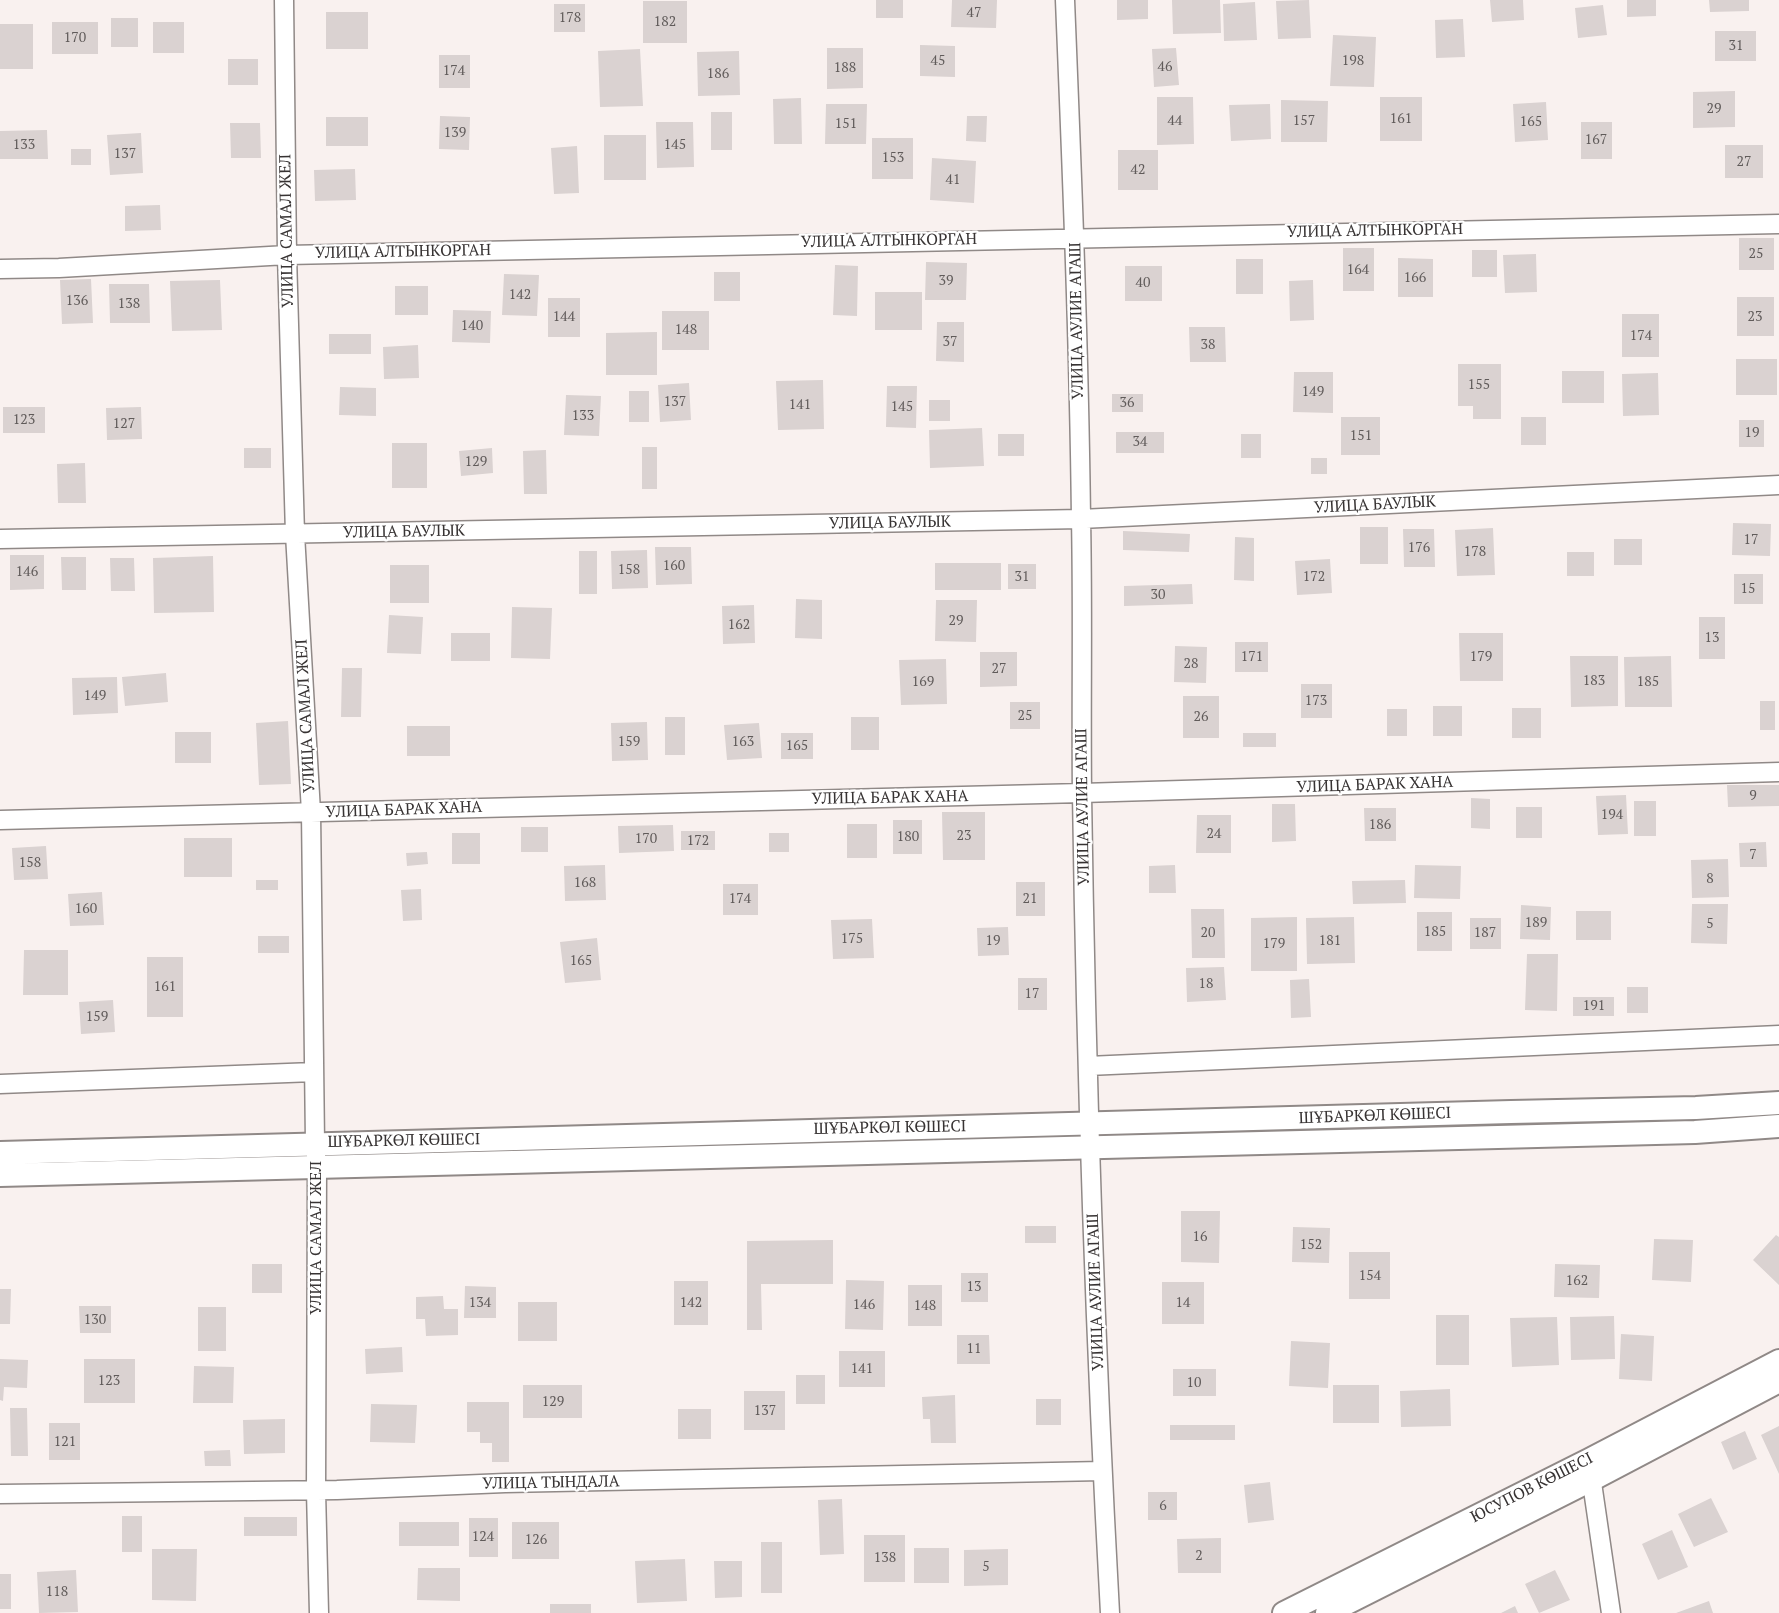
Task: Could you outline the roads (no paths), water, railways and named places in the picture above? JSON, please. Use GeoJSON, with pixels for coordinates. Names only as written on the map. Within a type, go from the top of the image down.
{"type":"FeatureCollection","features":[{"type":"Feature","properties":{"kind":"street","name":"УЛИЦА САМАЛ ЖЕЛ"},"geometry":{"type":"LineString","coordinates":[[284,0],[287,255],[296,534],[311,812],[317,1168],[316,1491],[319,1613]]}},
{"type":"Feature","properties":{"kind":"street","name":"УЛИЦА АУЛИЕ АГАШ"},"geometry":{"type":"LineString","coordinates":[[1065,0],[1082,519],[1082,793],[1090,1147],[1102,1471],[1110,1613]]}},
{"type":"Feature","properties":{"kind":"street","name":"УЛИЦА АЛТЫНКОРГАН"},"geometry":{"type":"LineString","coordinates":[[0,269],[59,268],[287,255],[1779,224]]}},
{"type":"Feature","properties":{"kind":"street","name":"УЛИЦА БАУЛЫК"},"geometry":{"type":"LineString","coordinates":[[0,540],[1082,519],[1779,485]]}},
{"type":"Feature","properties":{"kind":"street","name":"УЛИЦА БАРАК ХАНА"},"geometry":{"type":"LineString","coordinates":[[0,820],[1082,793],[1779,772]]}},
{"type":"Feature","properties":{"kind":"street"},"geometry":{"type":"LineString","coordinates":[[1088,1066],[1779,1035]]}},
{"type":"Feature","properties":{"kind":"street"},"geometry":{"type":"LineString","coordinates":[[0,1084],[314,1072]]}},
{"type":"Feature","properties":{"kind":"street","name":"ШҰБАРКӨЛ КӨШЕСІ"},"geometry":{"type":"LineString","coordinates":[[0,1153],[1696,1108],[1779,1103]]}},
{"type":"Feature","properties":{"kind":"street","name":"ШҰБАРКӨЛ КӨШЕСІ"},"geometry":{"type":"LineString","coordinates":[[0,1175],[1695,1132],[1779,1126]]}},
{"type":"Feature","properties":{"kind":"street","name":"ЮСУПОВ КӨШЕСІ"},"geometry":{"type":"LineString","coordinates":[[1328,1613],[1590,1470],[1779,1360]]}},
{"type":"Feature","properties":{"kind":"street","name":"ЮСУПОВ КӨШЕСІ"},"geometry":{"type":"LineString","coordinates":[[1284,1613],[1779,1381]]}},
{"type":"Feature","properties":{"kind":"street"},"geometry":{"type":"LineString","coordinates":[[1590,1470],[1611,1613]]}},
{"type":"Feature","properties":{"kind":"street","name":"УЛИЦА ТЫНДАЛА"},"geometry":{"type":"LineString","coordinates":[[0,1494],[316,1491],[517,1483],[1102,1471]]}}]}
